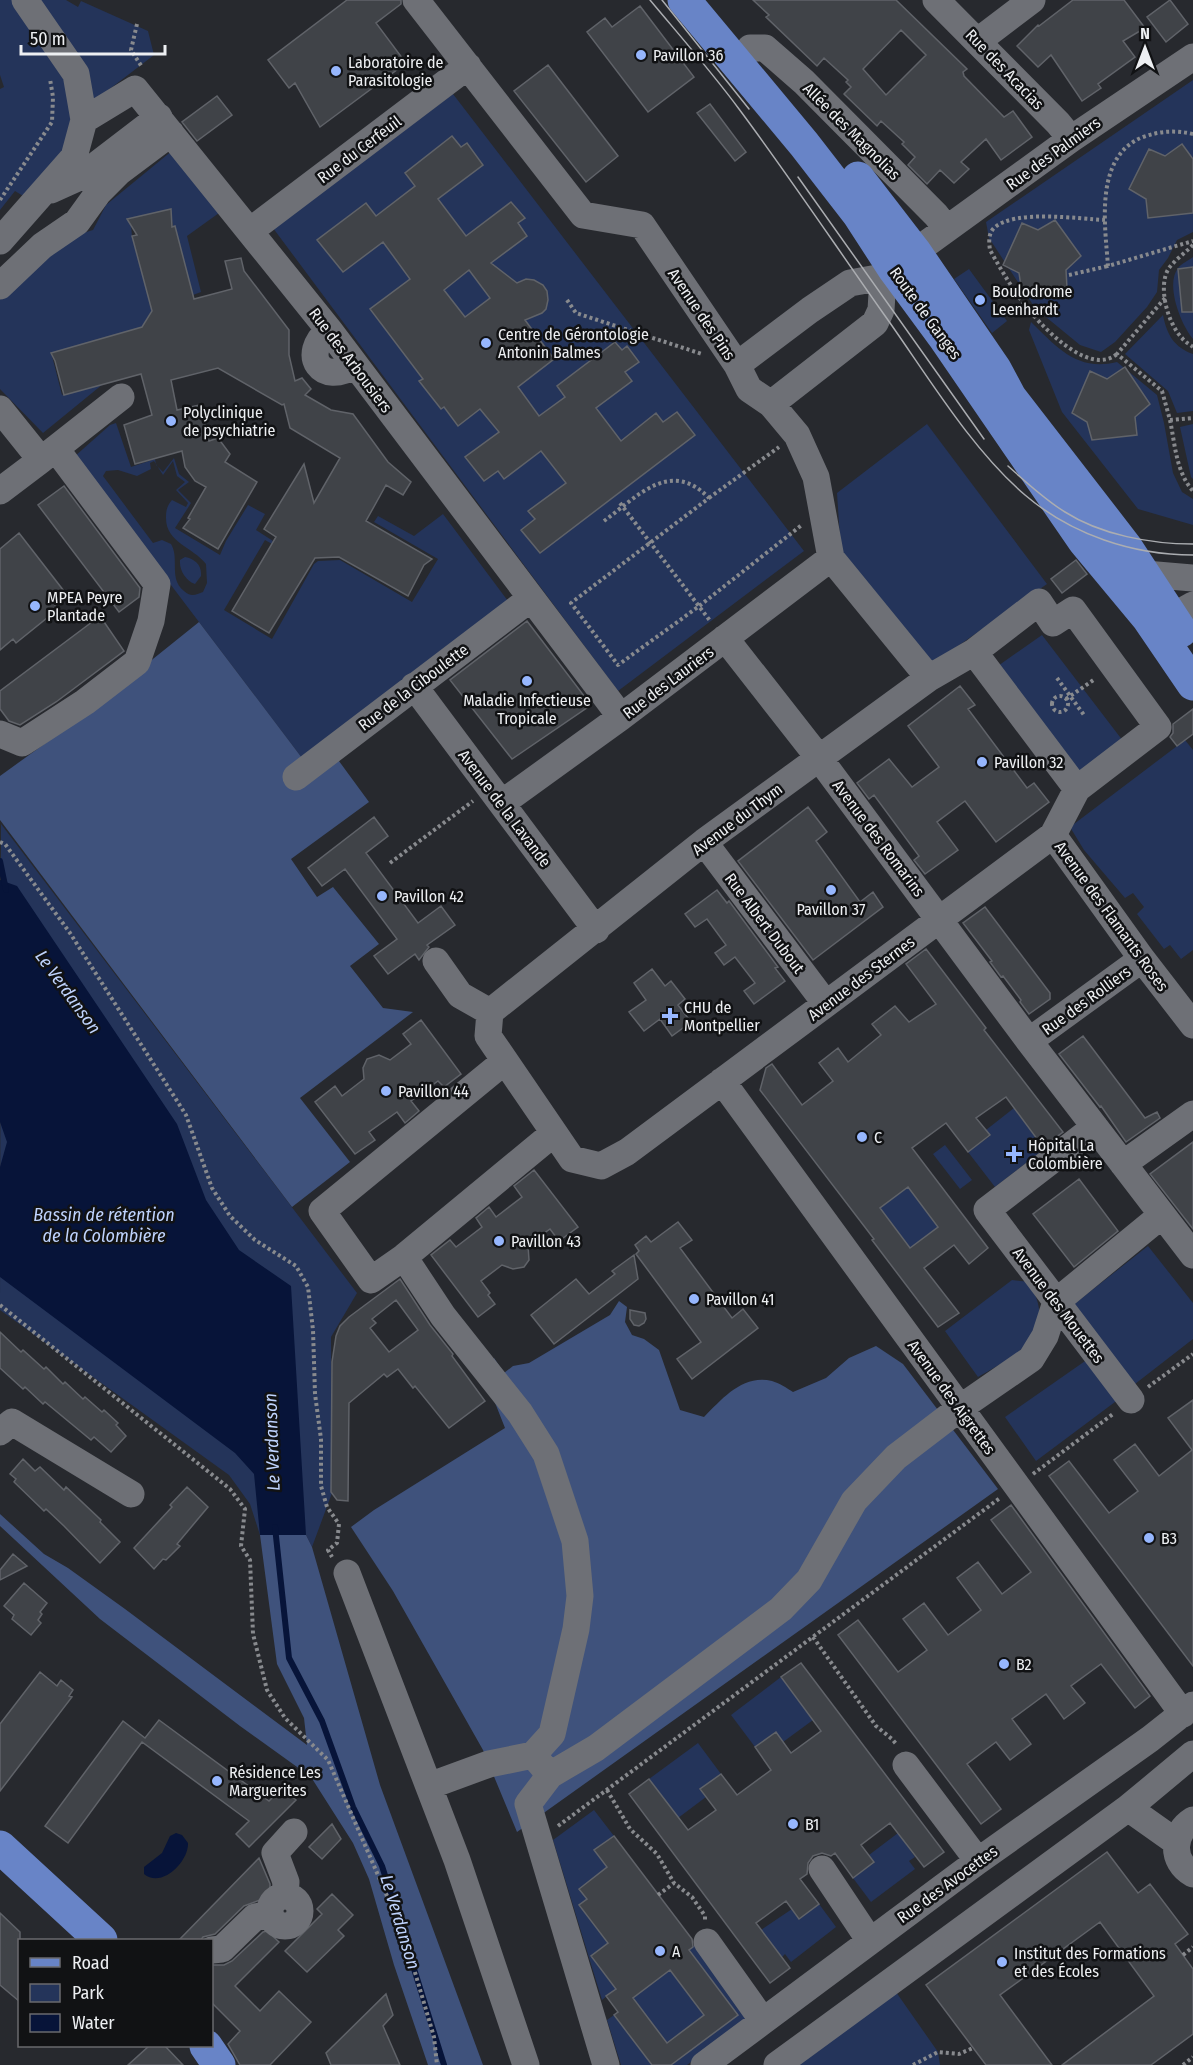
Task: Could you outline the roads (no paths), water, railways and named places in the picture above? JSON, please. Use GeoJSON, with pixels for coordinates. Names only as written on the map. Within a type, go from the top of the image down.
{"type":"FeatureCollection","features":[{"type":"Feature","properties":{"kind":"main road","name":"Route de Ganges"},"geometry":{"type":"LineString","coordinates":[[684,0],[792,129],[900,264]]}},
{"type":"Feature","properties":{"kind":"main road","name":"Route de Ganges"},"geometry":{"type":"LineString","coordinates":[[710,0],[854,173],[900,264],[944,338],[1084,541],[1183,627]]}},
{"type":"Feature","properties":{"kind":"main road"},"geometry":{"type":"LineString","coordinates":[[900,264],[983,369],[1010,397],[1183,627],[1193,684]]}},
{"type":"Feature","properties":{"kind":"main road"},"geometry":{"type":"LineString","coordinates":[[0,1847],[98,1939]]}},
{"type":"Feature","properties":{"kind":"main road"},"geometry":{"type":"LineString","coordinates":[[207,2047],[219,2065]]}},
{"type":"Feature","properties":{"kind":"street"},"geometry":{"type":"LineString","coordinates":[[0,242],[74,157],[84,120],[75,74],[25,0]]}},
{"type":"Feature","properties":{"kind":"street","name":"Avenue des Pins"},"geometry":{"type":"LineString","coordinates":[[416,0],[583,215],[642,225],[737,365],[749,388],[771,404],[797,435],[816,477],[831,558],[929,678]]}},
{"type":"Feature","properties":{"kind":"street","name":"Rue des Acacias"},"geometry":{"type":"LineString","coordinates":[[936,0],[1071,139]]}},
{"type":"Feature","properties":{"kind":"street"},"geometry":{"type":"LineString","coordinates":[[978,41],[1032,0]]}},
{"type":"Feature","properties":{"kind":"street","name":"Allée des Magnolias"},"geometry":{"type":"LineString","coordinates":[[750,48],[765,48],[804,82],[936,215],[947,229]]}},
{"type":"Feature","properties":{"kind":"street","name":"Rue des Palmiers"},"geometry":{"type":"LineString","coordinates":[[900,264],[1071,139],[1193,57]]}},
{"type":"Feature","properties":{"kind":"street","name":"Rue du Cerfeuil"},"geometry":{"type":"LineString","coordinates":[[250,231],[468,66]]}},
{"type":"Feature","properties":{"kind":"street","name":"Rue des Arbousiers"},"geometry":{"type":"LineString","coordinates":[[84,120],[135,89],[329,330],[621,717]]}},
{"type":"Feature","properties":{"kind":"street"},"geometry":{"type":"LineString","coordinates":[[44,193],[82,176],[165,125]]}},
{"type":"Feature","properties":{"kind":"street"},"geometry":{"type":"LineString","coordinates":[[0,285],[42,246],[77,222],[98,193],[165,125]]}},
{"type":"Feature","properties":{"kind":"street"},"geometry":{"type":"LineString","coordinates":[[737,365],[850,283],[900,264]]}},
{"type":"Feature","properties":{"kind":"street"},"geometry":{"type":"LineString","coordinates":[[771,404],[875,323],[900,264]]}},
{"type":"Feature","properties":{"kind":"street"},"geometry":{"type":"LineString","coordinates":[[0,491],[121,398]]}},
{"type":"Feature","properties":{"kind":"street"},"geometry":{"type":"LineString","coordinates":[[0,409],[49,454],[157,584],[151,621],[137,662],[85,702],[22,743],[0,734]]}},
{"type":"Feature","properties":{"kind":"street","name":"Rue des Lauriers"},"geometry":{"type":"LineString","coordinates":[[496,795],[621,717],[831,558]]}},
{"type":"Feature","properties":{"kind":"street"},"geometry":{"type":"LineString","coordinates":[[1145,574],[1193,578]]}},
{"type":"Feature","properties":{"kind":"street","name":"Rue de la Ciboulette"},"geometry":{"type":"LineString","coordinates":[[296,777],[530,598]]}},
{"type":"Feature","properties":{"kind":"street","name":"Avenue du Thym"},"geometry":{"type":"LineString","coordinates":[[499,1005],[704,842],[929,678],[974,652],[1039,602],[1053,623],[1073,610],[1158,727],[1077,789]]}},
{"type":"Feature","properties":{"kind":"street","name":"Avenue des Romarins"},"geometry":{"type":"LineString","coordinates":[[725,638],[819,758],[1029,1041],[1193,1255]]}},
{"type":"Feature","properties":{"kind":"street"},"geometry":{"type":"LineString","coordinates":[[974,652],[1077,789]]}},
{"type":"Feature","properties":{"kind":"street","name":"Avenue de la Lavande"},"geometry":{"type":"LineString","coordinates":[[414,686],[596,930]]}},
{"type":"Feature","properties":{"kind":"street","name":"Avenue des Sternes"},"geometry":{"type":"LineString","coordinates":[[499,1005],[488,1036],[572,1159],[601,1166],[627,1152],[1053,835],[1077,789]]}},
{"type":"Feature","properties":{"kind":"street","name":"Avenue des Flamants Roses"},"geometry":{"type":"LineString","coordinates":[[1053,835],[1142,959],[1193,1025]]}},
{"type":"Feature","properties":{"kind":"street","name":"Rue Albert Dubout"},"geometry":{"type":"LineString","coordinates":[[704,842],[826,1004]]}},
{"type":"Feature","properties":{"kind":"street","name":"Rue des Rolliers"},"geometry":{"type":"LineString","coordinates":[[1029,1041],[1142,959]]}},
{"type":"Feature","properties":{"kind":"street"},"geometry":{"type":"LineString","coordinates":[[436,961],[460,995],[499,1005]]}},
{"type":"Feature","properties":{"kind":"street"},"geometry":{"type":"LineString","coordinates":[[505,1061],[322,1211],[371,1280],[404,1257],[554,1133]]}},
{"type":"Feature","properties":{"kind":"street","name":"Avenue des Aigrettes"},"geometry":{"type":"LineString","coordinates":[[722,1081],[1017,1486],[1190,1708]]}},
{"type":"Feature","properties":{"kind":"street"},"geometry":{"type":"LineString","coordinates":[[1123,1164],[1193,1114]]}},
{"type":"Feature","properties":{"kind":"street","name":"Avenue des Mouettes"},"geometry":{"type":"LineString","coordinates":[[1095,1127],[987,1210],[1131,1400]]}},
{"type":"Feature","properties":{"kind":"street"},"geometry":{"type":"LineString","coordinates":[[429,1786],[489,1764],[542,1765],[596,1748],[782,1609],[809,1580],[854,1501],[896,1457],[960,1408],[1031,1359],[1046,1336],[1056,1302],[1162,1215]]}},
{"type":"Feature","properties":{"kind":"street"},"geometry":{"type":"LineString","coordinates":[[404,1257],[443,1316],[520,1413],[546,1455],[575,1541],[580,1596],[576,1629],[552,1734],[528,1804],[606,2065]]}},
{"type":"Feature","properties":{"kind":"street"},"geometry":{"type":"LineString","coordinates":[[0,1432],[12,1422],[131,1494]]}},
{"type":"Feature","properties":{"kind":"street"},"geometry":{"type":"LineString","coordinates":[[347,1573],[457,1860],[526,2065]]}},
{"type":"Feature","properties":{"kind":"street","name":"Rue des Avocettes"},"geometry":{"type":"LineString","coordinates":[[704,2065],[978,1861],[1190,1708]]}},
{"type":"Feature","properties":{"kind":"street"},"geometry":{"type":"LineString","coordinates":[[777,2065],[1128,1808],[1193,1754]]}},
{"type":"Feature","properties":{"kind":"street"},"geometry":{"type":"LineString","coordinates":[[906,1765],[978,1861]]}},
{"type":"Feature","properties":{"kind":"street"},"geometry":{"type":"LineString","coordinates":[[1128,1808],[1176,1842]]}},
{"type":"Feature","properties":{"kind":"street"},"geometry":{"type":"LineString","coordinates":[[1193,1820],[1180,1832],[1176,1842],[1176,1852],[1180,1862],[1193,1874]]}},
{"type":"Feature","properties":{"kind":"street"},"geometry":{"type":"LineString","coordinates":[[213,1950],[222,1948],[255,1917],[278,1905],[286,1881],[275,1853],[294,1832]]}},
{"type":"Feature","properties":{"kind":"street"},"geometry":{"type":"LineString","coordinates":[[822,1869],[870,1941]]}},
{"type":"Feature","properties":{"kind":"street"},"geometry":{"type":"LineString","coordinates":[[707,1941],[763,2021]]}},
{"type":"Feature","properties":{"kind":"water","name":"Bassin de rétention de la Colombière"},"geometry":{"type":"Polygon","coordinates":[[[0,880],[17,886],[177,1124],[206,1200],[239,1250],[291,1286],[306,1535],[260,1535],[254,1474],[235,1453],[0,1277],[0,1167],[7,1142],[0,1122],[0,880]]]}},
{"type":"Feature","properties":{"kind":"water"},"geometry":{"type":"Polygon","coordinates":[[[176,1833],[182,1835],[188,1843],[184,1858],[179,1865],[166,1876],[159,1878],[151,1878],[144,1874],[144,1867],[162,1853],[170,1836],[176,1833]]]}},
{"type":"Feature","properties":{"kind":"waterway","name":"Le Verdanson"},"geometry":{"type":"LineString","coordinates":[[0,861],[6,890]]}},
{"type":"Feature","properties":{"kind":"waterway","name":"Le Verdanson"},"geometry":{"type":"LineString","coordinates":[[275,1527],[289,1658],[322,1721],[353,1807],[382,1866],[444,2065]]}},
{"type":"Feature","properties":{"kind":"tram line"},"geometry":{"type":"LineString","coordinates":[[650,0],[739,109],[949,409],[1005,476],[1043,509],[1083,532],[1126,547],[1193,555]]}},
{"type":"Feature","properties":{"kind":"tram line"},"geometry":{"type":"LineString","coordinates":[[662,0],[749,109]]}},
{"type":"Feature","properties":{"kind":"tram line"},"geometry":{"type":"LineString","coordinates":[[798,177],[984,439]]}},
{"type":"Feature","properties":{"kind":"tram line"},"geometry":{"type":"LineString","coordinates":[[1008,466],[1057,507],[1094,527],[1144,540],[1193,544]]}},
{"type":"Feature","properties":{"kind":"place","name":"Pavillon 36"},"geometry":{"type":"Point","coordinates":[641,55]}},
{"type":"Feature","properties":{"kind":"place","name":"Laboratoire de Parasitologie"},"geometry":{"type":"Point","coordinates":[336,71]}},
{"type":"Feature","properties":{"kind":"place","name":"Boulodrome Leenhardt"},"geometry":{"type":"Point","coordinates":[980,300]}},
{"type":"Feature","properties":{"kind":"place","name":"Centre de Gérontologie Antonin Balmes"},"geometry":{"type":"Point","coordinates":[486,343]}},
{"type":"Feature","properties":{"kind":"place","name":"Polyclinique de psychiatrie"},"geometry":{"type":"Point","coordinates":[171,421]}},
{"type":"Feature","properties":{"kind":"place","name":"MPEA Peyre Plantade"},"geometry":{"type":"Point","coordinates":[35,606]}},
{"type":"Feature","properties":{"kind":"place","name":"Maladie Infectieuse Tropicale"},"geometry":{"type":"Point","coordinates":[527,681]}},
{"type":"Feature","properties":{"kind":"place","name":"Pavillon 32"},"geometry":{"type":"Point","coordinates":[982,762]}},
{"type":"Feature","properties":{"kind":"place","name":"Pavillon 37"},"geometry":{"type":"Point","coordinates":[831,890]}},
{"type":"Feature","properties":{"kind":"place","name":"Pavillon 42"},"geometry":{"type":"Point","coordinates":[382,896]}},
{"type":"Feature","properties":{"kind":"place","name":"CHU de Montpellier"},"geometry":{"type":"Point","coordinates":[670,1016]}},
{"type":"Feature","properties":{"kind":"place","name":"Pavillon 44"},"geometry":{"type":"Point","coordinates":[386,1091]}},
{"type":"Feature","properties":{"kind":"place","name":"C"},"geometry":{"type":"Point","coordinates":[862,1137]}},
{"type":"Feature","properties":{"kind":"place","name":"Hôpital La Colombière"},"geometry":{"type":"Point","coordinates":[1014,1154]}},
{"type":"Feature","properties":{"kind":"place","name":"Pavillon 43"},"geometry":{"type":"Point","coordinates":[499,1241]}},
{"type":"Feature","properties":{"kind":"place","name":"Pavillon 41"},"geometry":{"type":"Point","coordinates":[694,1299]}},
{"type":"Feature","properties":{"kind":"place","name":"B3"},"geometry":{"type":"Point","coordinates":[1149,1538]}},
{"type":"Feature","properties":{"kind":"place","name":"B2"},"geometry":{"type":"Point","coordinates":[1004,1664]}},
{"type":"Feature","properties":{"kind":"place","name":"Résidence Les Marguerites"},"geometry":{"type":"Point","coordinates":[217,1781]}},
{"type":"Feature","properties":{"kind":"place","name":"B1"},"geometry":{"type":"Point","coordinates":[793,1824]}},
{"type":"Feature","properties":{"kind":"place","name":"A"},"geometry":{"type":"Point","coordinates":[660,1951]}},
{"type":"Feature","properties":{"kind":"place","name":"Institut des Formations et des Écoles"},"geometry":{"type":"Point","coordinates":[1002,1962]}}]}
